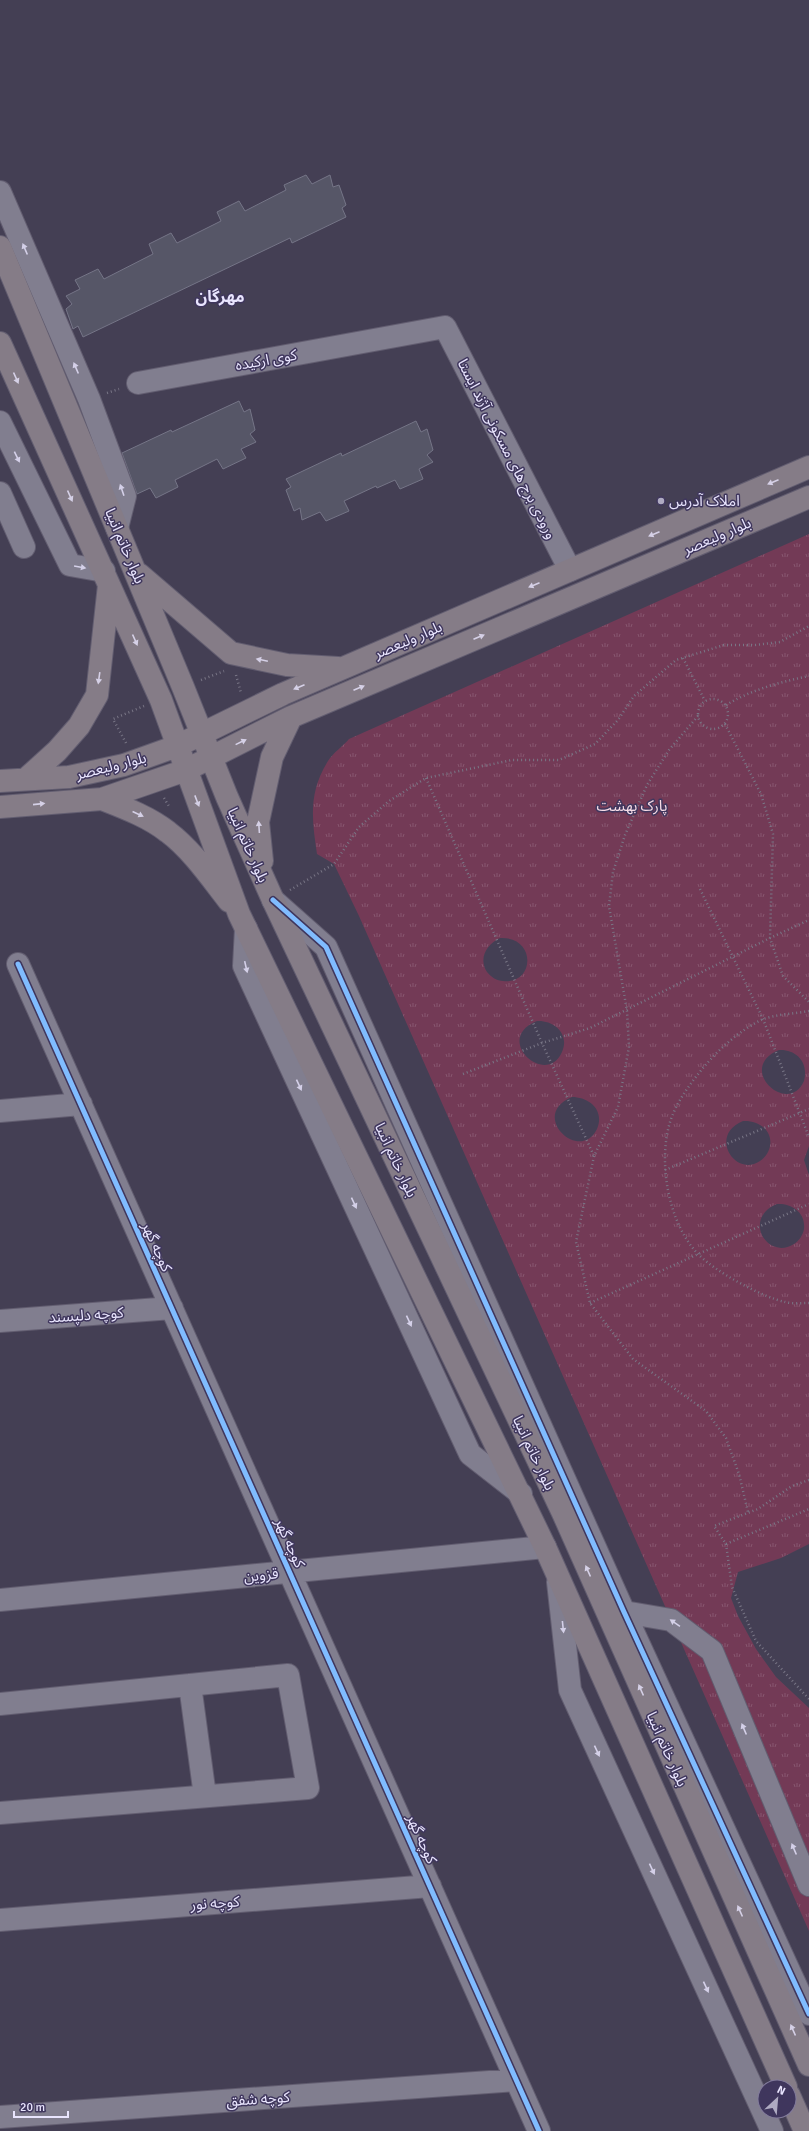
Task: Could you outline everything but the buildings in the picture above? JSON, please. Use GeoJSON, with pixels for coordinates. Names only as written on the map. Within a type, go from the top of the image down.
{"type":"FeatureCollection","features":[{"type":"Feature","properties":{"kind":"main road","name":"بلوار خاتم انبیا"},"geometry":{"type":"LineString","coordinates":[[0,248],[211,756],[268,889],[563,1513],[809,2065]]}},
{"type":"Feature","properties":{"kind":"main road","name":"بلوار خاتم انبیا"},"geometry":{"type":"LineString","coordinates":[[0,343],[161,700],[240,914],[558,1574],[782,2079]]}},
{"type":"Feature","properties":{"kind":"main road","name":"بلوار ولیعصر"},"geometry":{"type":"LineString","coordinates":[[0,781],[74,776],[124,765],[178,746],[284,694],[809,467]]}},
{"type":"Feature","properties":{"kind":"main road","name":"بلوار ولیعصر"},"geometry":{"type":"LineString","coordinates":[[0,807],[102,799],[186,770],[211,756],[292,717],[809,497]]}},
{"type":"Feature","properties":{"kind":"main road"},"geometry":{"type":"LineString","coordinates":[[135,571],[231,653],[287,665],[343,668]]}},
{"type":"Feature","properties":{"kind":"main road"},"geometry":{"type":"LineString","coordinates":[[26,779],[57,751],[79,726],[96,695],[106,577]]}},
{"type":"Feature","properties":{"kind":"main road"},"geometry":{"type":"LineString","coordinates":[[120,607],[137,609],[145,595]]}},
{"type":"Feature","properties":{"kind":"main road"},"geometry":{"type":"LineString","coordinates":[[240,914],[243,891],[248,889],[268,889],[258,822],[272,757],[292,717]]}},
{"type":"Feature","properties":{"kind":"main road"},"geometry":{"type":"LineString","coordinates":[[74,776],[80,782],[81,787],[81,792],[76,800]]}},
{"type":"Feature","properties":{"kind":"main road"},"geometry":{"type":"LineString","coordinates":[[102,799],[140,815],[169,832],[197,861],[240,914]]}},
{"type":"Feature","properties":{"kind":"main road"},"geometry":{"type":"LineString","coordinates":[[388,1221],[418,1207]]}},
{"type":"Feature","properties":{"kind":"main road"},"geometry":{"type":"LineString","coordinates":[[797,2113],[805,2131]]}},
{"type":"Feature","properties":{"kind":"street"},"geometry":{"type":"LineString","coordinates":[[0,192],[89,399],[124,496],[117,528]]}},
{"type":"Feature","properties":{"kind":"street","name":"کوی ارکیده"},"geometry":{"type":"LineString","coordinates":[[138,383],[445,327]]}},
{"type":"Feature","properties":{"kind":"street","name":"ورودی برج های مسکونی آژند ایستا"},"geometry":{"type":"LineString","coordinates":[[445,327],[570,570]]}},
{"type":"Feature","properties":{"kind":"street"},"geometry":{"type":"LineString","coordinates":[[0,422],[70,565],[106,577]]}},
{"type":"Feature","properties":{"kind":"street"},"geometry":{"type":"LineString","coordinates":[[0,493],[24,547]]}},
{"type":"Feature","properties":{"kind":"street"},"geometry":{"type":"LineString","coordinates":[[268,889],[326,947],[624,1612],[809,2014]]}},
{"type":"Feature","properties":{"kind":"street"},"geometry":{"type":"LineString","coordinates":[[240,914],[244,966],[470,1454],[520,1494]]}},
{"type":"Feature","properties":{"kind":"street","name":"کوچه گهر"},"geometry":{"type":"LineString","coordinates":[[18,964],[539,2131]]}},
{"type":"Feature","properties":{"kind":"street"},"geometry":{"type":"LineString","coordinates":[[0,1111],[81,1104]]}},
{"type":"Feature","properties":{"kind":"street","name":"کوچه دلپسند"},"geometry":{"type":"LineString","coordinates":[[0,1321],[172,1308]]}},
{"type":"Feature","properties":{"kind":"street","name":"قزوین"},"geometry":{"type":"LineString","coordinates":[[0,1600],[545,1547]]}},
{"type":"Feature","properties":{"kind":"street"},"geometry":{"type":"LineString","coordinates":[[558,1574],[570,1690],[772,2131]]}},
{"type":"Feature","properties":{"kind":"street"},"geometry":{"type":"LineString","coordinates":[[624,1612],[671,1620],[712,1651],[809,1885]]}},
{"type":"Feature","properties":{"kind":"street"},"geometry":{"type":"LineString","coordinates":[[0,1704],[288,1675],[308,1788],[0,1811]]}},
{"type":"Feature","properties":{"kind":"street"},"geometry":{"type":"LineString","coordinates":[[190,1685],[205,1796]]}},
{"type":"Feature","properties":{"kind":"street","name":"کوچه نور"},"geometry":{"type":"LineString","coordinates":[[0,1920],[430,1886]]}},
{"type":"Feature","properties":{"kind":"street","name":"کوچه شفق"},"geometry":{"type":"LineString","coordinates":[[0,2117],[516,2080]]}},
{"type":"Feature","properties":{"kind":"path"},"geometry":{"type":"LineString","coordinates":[[89,399],[138,383]]}},
{"type":"Feature","properties":{"kind":"path"},"geometry":{"type":"LineString","coordinates":[[268,889],[334,864],[359,827],[389,802],[426,778],[512,760],[559,760],[596,744],[618,720],[634,696],[676,660],[724,644],[755,645],[780,642],[809,626]]}},
{"type":"Feature","properties":{"kind":"path"},"geometry":{"type":"LineString","coordinates":[[683,658],[706,701]]}},
{"type":"Feature","properties":{"kind":"path"},"geometry":{"type":"LineString","coordinates":[[726,705],[754,691],[809,676]]}},
{"type":"Feature","properties":{"kind":"path"},"geometry":{"type":"LineString","coordinates":[[698,716],[703,724],[711,729],[721,727],[725,724],[729,715],[726,705],[718,699],[706,701],[700,707],[698,716],[669,750],[647,785],[625,835],[613,872],[609,906],[627,1011],[629,1047],[618,1107],[594,1156],[576,1242],[590,1303],[634,1359],[706,1411],[726,1438],[739,1474],[748,1512]]}},
{"type":"Feature","properties":{"kind":"path"},"geometry":{"type":"LineString","coordinates":[[725,724],[761,794],[773,834],[770,938],[783,976],[809,1002]]}},
{"type":"Feature","properties":{"kind":"path"},"geometry":{"type":"LineString","coordinates":[[426,778],[542,1043],[594,1156]]}},
{"type":"Feature","properties":{"kind":"path"},"geometry":{"type":"LineString","coordinates":[[700,889],[763,1019],[809,1137]]}},
{"type":"Feature","properties":{"kind":"path"},"geometry":{"type":"LineString","coordinates":[[463,1074],[542,1043],[590,1028],[809,920]]}},
{"type":"Feature","properties":{"kind":"path"},"geometry":{"type":"LineString","coordinates":[[809,1012],[763,1019],[726,1044],[688,1088],[671,1120],[666,1142],[665,1170],[671,1200],[682,1232],[698,1254],[740,1285],[784,1302],[809,1303]]}},
{"type":"Feature","properties":{"kind":"path"},"geometry":{"type":"LineString","coordinates":[[665,1170],[809,1109]]}},
{"type":"Feature","properties":{"kind":"path"},"geometry":{"type":"LineString","coordinates":[[590,1303],[809,1204]]}},
{"type":"Feature","properties":{"kind":"path"},"geometry":{"type":"LineString","coordinates":[[809,1480],[792,1486],[758,1509],[714,1526],[726,1544],[732,1587],[756,1641],[809,1699]]}},
{"type":"Feature","properties":{"kind":"path"},"geometry":{"type":"LineString","coordinates":[[726,1544],[809,1509]]}},
{"type":"Feature","properties":{"kind":"green space","name":"پارک بهشت"},"geometry":{"type":"Polygon","coordinates":[[[809,534],[809,1146],[804,1160],[809,1175],[809,1544],[781,1558],[738,1572],[731,1598],[738,1616],[756,1649],[776,1677],[809,1708],[809,1931],[359,916],[334,864],[317,854],[313,807],[317,784],[328,761],[349,739],[809,534]],[[500,938],[495,941],[485,952],[483,962],[487,972],[492,977],[501,981],[514,980],[521,976],[526,969],[527,960],[526,952],[521,944],[512,939],[500,938]],[[537,1021],[524,1029],[520,1038],[521,1048],[527,1057],[535,1063],[545,1065],[554,1062],[562,1052],[564,1045],[564,1039],[559,1029],[543,1021],[537,1021]],[[779,1050],[767,1058],[762,1068],[763,1077],[769,1086],[777,1092],[787,1094],[797,1091],[804,1081],[805,1068],[800,1058],[796,1054],[785,1050],[779,1050]],[[572,1097],[560,1105],[555,1115],[556,1124],[562,1133],[570,1139],[580,1141],[589,1138],[597,1129],[599,1116],[594,1106],[589,1102],[584,1099],[572,1097]],[[743,1121],[733,1127],[727,1136],[726,1144],[729,1153],[734,1160],[742,1164],[751,1165],[760,1161],[768,1153],[770,1140],[769,1135],[767,1131],[759,1124],[743,1121]],[[777,1204],[767,1210],[761,1219],[760,1227],[762,1236],[768,1243],[775,1247],[784,1248],[794,1244],[802,1236],[804,1229],[803,1218],[800,1213],[792,1207],[777,1204]]]}},
{"type":"Feature","properties":{"kind":"cycle path"},"geometry":{"type":"LineString","coordinates":[[273,900],[326,947],[624,1612],[809,2014]]}},
{"type":"Feature","properties":{"kind":"cycle path"},"geometry":{"type":"LineString","coordinates":[[18,964],[539,2131]]}},
{"type":"Feature","properties":{"kind":"place","name":"املاک آدرس"},"geometry":{"type":"Point","coordinates":[661,501]}},
{"type":"Feature","properties":{"kind":"district","name":"مهرگان"},"geometry":{"type":"Point","coordinates":[220,296]}}]}
